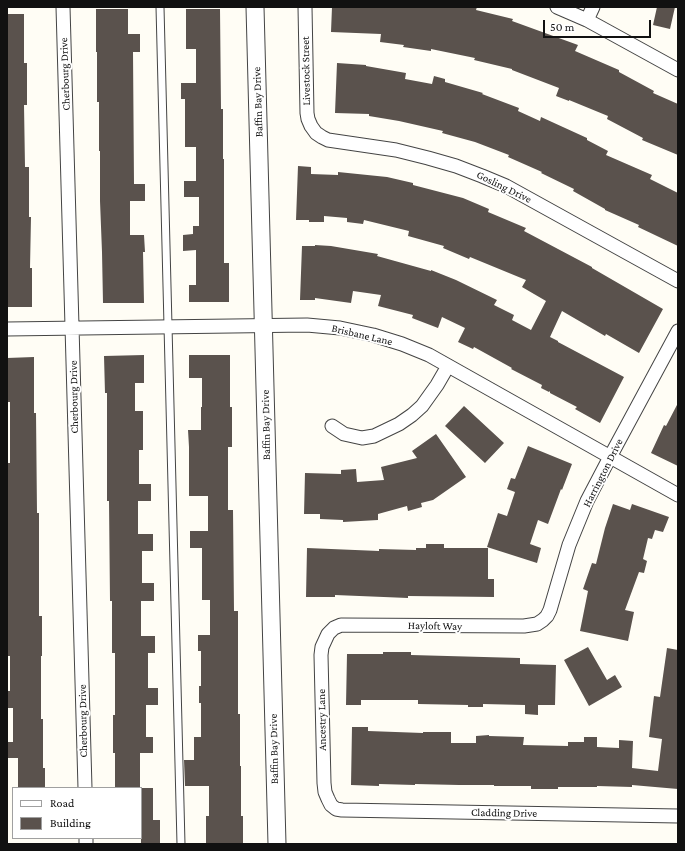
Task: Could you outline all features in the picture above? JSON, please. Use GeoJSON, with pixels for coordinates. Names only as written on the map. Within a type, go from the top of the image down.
{"type":"FeatureCollection","features":[{"type":"Feature","properties":{"kind":"street","name":"Cherbourg Drive"},"geometry":{"type":"LineString","coordinates":[[63,7],[85,787]]}},
{"type":"Feature","properties":{"kind":"street","name":"Baffin Bay Drive"},"geometry":{"type":"LineString","coordinates":[[255,7],[277,844]]}},
{"type":"Feature","properties":{"kind":"street","name":"Livestock Street"},"geometry":{"type":"LineString","coordinates":[[305,7],[307,113],[311,126],[316,133]]}},
{"type":"Feature","properties":{"kind":"street"},"geometry":{"type":"LineString","coordinates":[[557,7],[588,20],[678,70]]}},
{"type":"Feature","properties":{"kind":"street"},"geometry":{"type":"LineString","coordinates":[[588,20],[593,7]]}},
{"type":"Feature","properties":{"kind":"street","name":"Gosling Drive"},"geometry":{"type":"LineString","coordinates":[[316,133],[328,140],[396,150],[428,158],[456,166],[482,176],[517,192],[678,281]]}},
{"type":"Feature","properties":{"kind":"street","name":"Brisbane Lane"},"geometry":{"type":"LineString","coordinates":[[7,329],[307,325],[340,328],[373,335],[402,344],[429,355],[678,495]]}},
{"type":"Feature","properties":{"kind":"street","name":"Harrington Drive"},"geometry":{"type":"LineString","coordinates":[[543,620],[547,616],[554,600],[569,545],[588,501],[678,331]]}},
{"type":"Feature","properties":{"kind":"street"},"geometry":{"type":"LineString","coordinates":[[332,426],[344,434],[362,438],[374,436],[399,424],[422,406],[448,366]]}},
{"type":"Feature","properties":{"kind":"street","name":"Hayloft Way"},"geometry":{"type":"LineString","coordinates":[[328,634],[334,628],[341,625],[532,626],[543,620]]}},
{"type":"Feature","properties":{"kind":"street","name":"Ancestry Lane"},"geometry":{"type":"LineString","coordinates":[[328,634],[320,655],[324,783],[325,792],[332,805]]}},
{"type":"Feature","properties":{"kind":"street","name":"Cladding Drive"},"geometry":{"type":"LineString","coordinates":[[332,805],[342,810],[678,816]]}},
{"type":"Feature","properties":{"kind":"lane"},"geometry":{"type":"LineString","coordinates":[[160,7],[181,844]]}},
{"type":"Feature","properties":{"kind":"building"},"geometry":{"type":"Polygon","coordinates":[[[332,7],[477,7],[476,10],[513,19],[512,21],[578,45],[575,51],[619,70],[619,72],[654,91],[653,93],[678,104],[678,155],[642,140],[643,138],[607,119],[608,116],[556,96],[559,88],[512,69],[474,60],[475,58],[431,49],[431,51],[403,47],[404,45],[380,42],[381,34],[331,32],[332,7]]]}},
{"type":"Feature","properties":{"kind":"building"},"geometry":{"type":"Polygon","coordinates":[[[657,7],[675,7],[670,29],[653,25],[657,7]]]}},
{"type":"Feature","properties":{"kind":"building"},"geometry":{"type":"Polygon","coordinates":[[[96,9],[128,9],[128,34],[140,34],[140,52],[133,52],[134,184],[145,184],[145,201],[130,201],[130,235],[144,235],[144,303],[103,303],[99,102],[97,102],[96,9]]]}},
{"type":"Feature","properties":{"kind":"building"},"geometry":{"type":"Polygon","coordinates":[[[186,9],[220,9],[221,109],[223,109],[224,159],[224,263],[229,263],[229,302],[189,302],[189,285],[196,285],[196,250],[183,251],[183,235],[193,234],[193,226],[199,226],[199,197],[184,197],[184,181],[196,181],[196,147],[185,147],[185,99],[181,99],[181,83],[196,83],[196,49],[186,49],[186,9]]]}},
{"type":"Feature","properties":{"kind":"building"},"geometry":{"type":"Polygon","coordinates":[[[7,14],[24,14],[24,63],[27,63],[27,105],[24,105],[25,167],[29,167],[32,307],[7,307],[7,14]]]}},
{"type":"Feature","properties":{"kind":"building"},"geometry":{"type":"Polygon","coordinates":[[[337,63],[366,65],[406,73],[405,79],[432,84],[434,76],[445,79],[445,82],[483,93],[482,94],[519,108],[518,111],[540,121],[541,117],[587,138],[587,140],[608,151],[606,155],[652,175],[650,179],[678,193],[678,246],[638,227],[639,225],[605,210],[573,191],[574,189],[541,173],[542,172],[508,157],[509,155],[475,142],[442,133],[443,131],[369,116],[369,114],[335,113],[337,63]]]}},
{"type":"Feature","properties":{"kind":"building"},"geometry":{"type":"Polygon","coordinates":[[[298,166],[311,167],[311,174],[338,175],[338,172],[387,177],[463,198],[489,209],[488,212],[526,228],[524,231],[592,267],[663,309],[639,353],[606,334],[605,336],[562,311],[550,337],[624,377],[600,423],[575,409],[577,407],[550,393],[550,391],[549,392],[541,388],[542,385],[474,347],[473,349],[458,342],[465,328],[442,317],[438,328],[412,318],[413,315],[378,306],[381,295],[353,291],[351,303],[315,298],[315,300],[300,300],[302,246],[315,245],[331,246],[378,254],[377,256],[431,270],[456,280],[497,300],[494,305],[514,315],[512,320],[531,330],[546,301],[522,287],[526,280],[470,257],[469,259],[443,248],[444,246],[408,236],[409,231],[364,220],[363,224],[347,222],[347,218],[324,216],[324,222],[296,220],[298,166]]]}},
{"type":"Feature","properties":{"kind":"building"},"geometry":{"type":"Polygon","coordinates":[[[144,355],[144,383],[135,383],[135,411],[143,411],[143,450],[139,450],[139,484],[151,484],[151,501],[138,501],[138,534],[153,534],[153,551],[142,551],[142,583],[154,583],[154,601],[141,601],[141,636],[155,636],[155,653],[148,653],[148,688],[158,688],[158,705],[146,705],[146,737],[153,737],[153,753],[140,753],[140,787],[115,787],[113,715],[115,715],[115,653],[112,653],[112,601],[110,601],[109,501],[107,501],[107,393],[105,393],[104,356],[144,355]]]}},
{"type":"Feature","properties":{"kind":"building"},"geometry":{"type":"Polygon","coordinates":[[[189,355],[230,355],[232,447],[228,447],[228,510],[233,510],[234,611],[238,611],[238,714],[240,714],[241,816],[243,816],[243,844],[206,844],[206,816],[209,816],[209,786],[185,786],[184,760],[194,760],[194,737],[201,737],[201,703],[199,703],[199,686],[201,686],[201,651],[198,651],[198,635],[210,635],[210,600],[202,600],[202,548],[190,548],[190,531],[208,531],[208,496],[189,496],[188,430],[201,430],[202,378],[189,378],[189,355]]]}},
{"type":"Feature","properties":{"kind":"building"},"geometry":{"type":"Polygon","coordinates":[[[34,357],[37,513],[39,513],[39,616],[42,616],[41,719],[43,719],[43,768],[45,768],[45,787],[18,787],[18,758],[7,758],[7,742],[13,742],[13,708],[7,708],[7,691],[10,691],[10,656],[8,656],[7,605],[7,463],[10,463],[10,402],[7,402],[7,358],[34,357]]]}},
{"type":"Feature","properties":{"kind":"building"},"geometry":{"type":"Polygon","coordinates":[[[678,403],[678,466],[651,453],[664,425],[666,426],[678,403]]]}},
{"type":"Feature","properties":{"kind":"building"},"geometry":{"type":"Polygon","coordinates":[[[464,406],[504,443],[485,463],[445,426],[464,406]]]}},
{"type":"Feature","properties":{"kind":"building"},"geometry":{"type":"Polygon","coordinates":[[[436,434],[466,477],[433,500],[421,503],[422,507],[408,511],[407,506],[378,514],[378,520],[343,522],[343,520],[320,519],[320,514],[304,514],[305,473],[341,474],[341,470],[356,469],[357,482],[384,480],[381,467],[417,458],[412,451],[436,434]]]}},
{"type":"Feature","properties":{"kind":"building"},"geometry":{"type":"Polygon","coordinates":[[[528,446],[572,464],[548,524],[538,520],[530,544],[541,548],[537,563],[487,547],[498,513],[507,516],[515,492],[507,489],[511,478],[515,479],[528,446]]]}},
{"type":"Feature","properties":{"kind":"building"},"geometry":{"type":"Polygon","coordinates":[[[613,504],[630,510],[632,504],[669,517],[663,532],[655,530],[652,539],[648,538],[643,559],[647,561],[644,573],[639,572],[625,610],[634,612],[628,641],[580,631],[588,591],[583,589],[592,563],[596,564],[613,504]]]}},
{"type":"Feature","properties":{"kind":"building"},"geometry":{"type":"Polygon","coordinates":[[[426,544],[444,544],[444,548],[488,548],[488,579],[494,579],[494,597],[408,596],[408,598],[335,595],[335,597],[306,597],[307,548],[379,551],[379,549],[416,550],[416,548],[426,548],[426,544]]]}},
{"type":"Feature","properties":{"kind":"building"},"geometry":{"type":"Polygon","coordinates":[[[588,647],[607,680],[615,675],[622,687],[589,706],[564,660],[588,647]]]}},
{"type":"Feature","properties":{"kind":"building"},"geometry":{"type":"Polygon","coordinates":[[[667,648],[678,650],[678,789],[632,785],[632,787],[597,786],[558,787],[558,789],[531,789],[531,786],[494,785],[351,785],[352,727],[368,727],[368,731],[423,733],[451,732],[451,743],[476,743],[476,736],[489,735],[524,737],[523,745],[568,746],[568,742],[584,742],[584,737],[597,737],[597,747],[619,748],[619,740],[633,741],[632,768],[658,771],[662,739],[649,737],[654,696],[660,697],[667,648]]]}},
{"type":"Feature","properties":{"kind":"building"},"geometry":{"type":"Polygon","coordinates":[[[383,652],[411,652],[411,655],[520,658],[520,664],[556,665],[555,705],[538,705],[538,715],[525,714],[525,705],[483,704],[483,707],[468,707],[468,705],[418,704],[418,700],[361,700],[361,705],[346,705],[347,654],[383,654],[383,652]]]}},
{"type":"Feature","properties":{"kind":"building"},"geometry":{"type":"Polygon","coordinates":[[[142,788],[153,788],[153,820],[160,820],[160,844],[141,844],[142,788]]]}}]}
